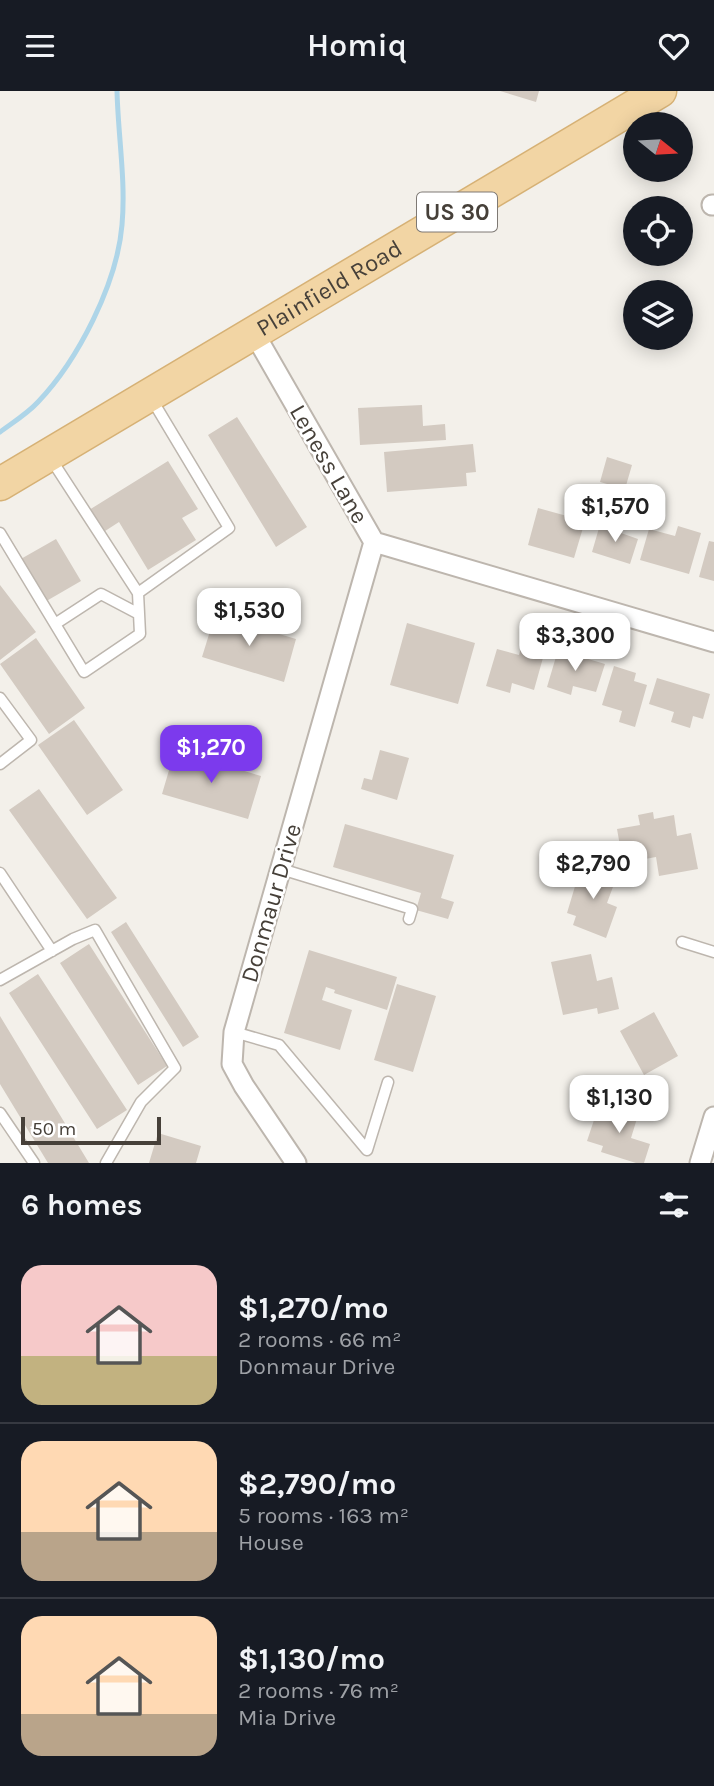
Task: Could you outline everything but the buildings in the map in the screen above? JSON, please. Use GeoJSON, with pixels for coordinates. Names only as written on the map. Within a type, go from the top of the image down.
{"type":"FeatureCollection","features":[{"type":"Feature","properties":{"kind":"main road","name":"Plainfield Road"},"geometry":{"type":"LineString","coordinates":[[0,484],[660,91]]}},
{"type":"Feature","properties":{"kind":"street","name":"Leness Lane"},"geometry":{"type":"LineString","coordinates":[[254,333],[374,543],[714,642]]}},
{"type":"Feature","properties":{"kind":"street","name":"Donmaur Drive"},"geometry":{"type":"LineString","coordinates":[[296,1163],[244,1086],[232,1063],[234,1033],[374,543]]}},
{"type":"Feature","properties":{"kind":"street"},"geometry":{"type":"LineString","coordinates":[[699,1163],[714,1117]]}},
{"type":"Feature","properties":{"kind":"lane"},"geometry":{"type":"LineString","coordinates":[[138,593],[229,528],[150,395]]}},
{"type":"Feature","properties":{"kind":"lane"},"geometry":{"type":"LineString","coordinates":[[0,533],[3,546],[84,672],[140,634],[138,593],[49,455]]}},
{"type":"Feature","properties":{"kind":"lane"},"geometry":{"type":"LineString","coordinates":[[55,624],[101,594],[139,614]]}},
{"type":"Feature","properties":{"kind":"lane"},"geometry":{"type":"LineString","coordinates":[[0,698],[31,740],[0,764]]}},
{"type":"Feature","properties":{"kind":"lane"},"geometry":{"type":"LineString","coordinates":[[281,869],[412,909],[410,919]]}},
{"type":"Feature","properties":{"kind":"lane"},"geometry":{"type":"LineString","coordinates":[[0,873],[52,951]]}},
{"type":"Feature","properties":{"kind":"lane"},"geometry":{"type":"LineString","coordinates":[[0,980],[95,930],[175,1067],[141,1102],[106,1163]]}},
{"type":"Feature","properties":{"kind":"lane"},"geometry":{"type":"LineString","coordinates":[[682,942],[714,952]]}},
{"type":"Feature","properties":{"kind":"lane"},"geometry":{"type":"LineString","coordinates":[[234,1033],[279,1045],[367,1150],[388,1082]]}},
{"type":"Feature","properties":{"kind":"lane"},"geometry":{"type":"LineString","coordinates":[[0,1113],[34,1163]]}},
{"type":"Feature","properties":{"kind":"waterway"},"geometry":{"type":"LineString","coordinates":[[0,432],[34,406],[53,385],[81,343],[104,296],[119,248],[122,225],[117,91]]}}]}
